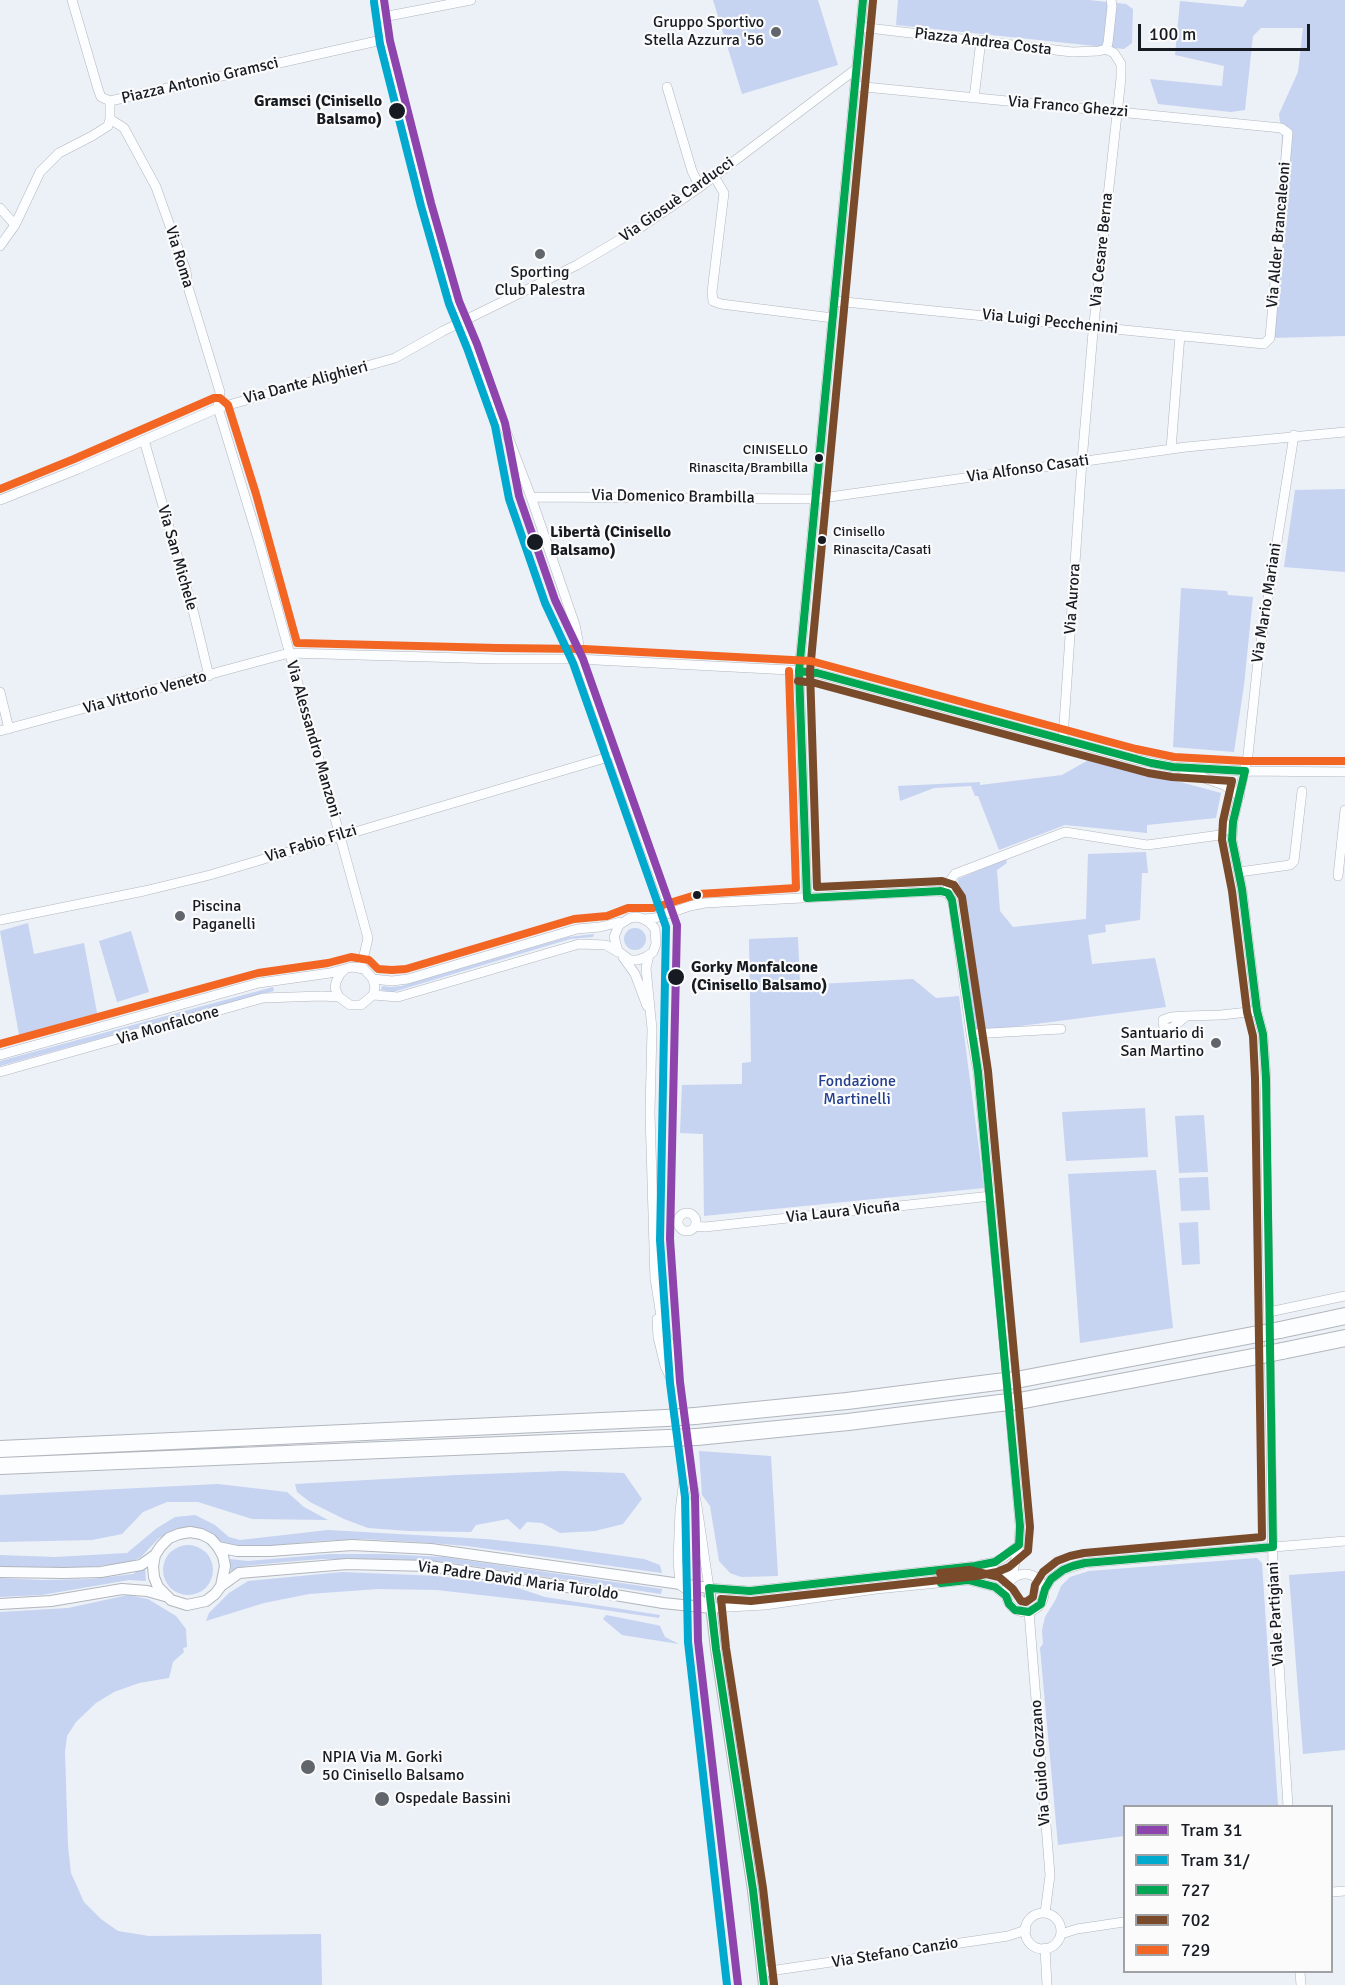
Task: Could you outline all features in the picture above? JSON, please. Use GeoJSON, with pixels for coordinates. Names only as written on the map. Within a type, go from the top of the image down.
{"type":"FeatureCollection","features":[{"type":"Feature","properties":{"kind":"highway"},"geometry":{"type":"LineString","coordinates":[[0,1449],[666,1418],[847,1401],[1016,1380],[1345,1316]]}},
{"type":"Feature","properties":{"kind":"highway"},"geometry":{"type":"LineString","coordinates":[[0,1466],[697,1437],[848,1422],[1019,1401],[1345,1338]]}},
{"type":"Feature","properties":{"kind":"street","name":"Piazza Antonio Gramsci"},"geometry":{"type":"LineString","coordinates":[[72,0],[101,97],[110,100],[386,39]]}},
{"type":"Feature","properties":{"kind":"street"},"geometry":{"type":"LineString","coordinates":[[380,0],[386,39],[423,189],[455,297],[531,497],[575,625],[581,659],[671,912]]}},
{"type":"Feature","properties":{"kind":"street"},"geometry":{"type":"LineString","coordinates":[[383,17],[471,0]]}},
{"type":"Feature","properties":{"kind":"street"},"geometry":{"type":"LineString","coordinates":[[807,898],[799,671],[863,0]]}},
{"type":"Feature","properties":{"kind":"street"},"geometry":{"type":"LineString","coordinates":[[1111,0],[1106,49],[1114,53],[1121,64],[1117,111]]}},
{"type":"Feature","properties":{"kind":"street","name":"Piazza Andrea Costa"},"geometry":{"type":"LineString","coordinates":[[860,27],[1072,52],[1106,49]]}},
{"type":"Feature","properties":{"kind":"street"},"geometry":{"type":"LineString","coordinates":[[974,98],[981,40]]}},
{"type":"Feature","properties":{"kind":"street","name":"Via Giosuè Carducci"},"geometry":{"type":"LineString","coordinates":[[464,321],[586,260],[638,230],[856,69]]}},
{"type":"Feature","properties":{"kind":"street","name":"Via Franco Ghezzi"},"geometry":{"type":"LineString","coordinates":[[855,86],[1281,128]]}},
{"type":"Feature","properties":{"kind":"street"},"geometry":{"type":"LineString","coordinates":[[667,87],[692,171],[700,186]]}},
{"type":"Feature","properties":{"kind":"street"},"geometry":{"type":"LineString","coordinates":[[0,246],[15,225],[40,172],[59,153],[108,126],[110,100]]}},
{"type":"Feature","properties":{"kind":"street","name":"Via Cesare Berna"},"geometry":{"type":"LineString","coordinates":[[1082,461],[1117,111]]}},
{"type":"Feature","properties":{"kind":"street","name":"Via Roma"},"geometry":{"type":"LineString","coordinates":[[110,119],[124,128],[156,187],[186,271],[188,287],[220,392],[218,408]]}},
{"type":"Feature","properties":{"kind":"street","name":"Via Alder Brancaleoni"},"geometry":{"type":"LineString","coordinates":[[1264,344],[1269,338],[1288,133],[1281,128]]}},
{"type":"Feature","properties":{"kind":"street"},"geometry":{"type":"LineString","coordinates":[[714,176],[724,193],[712,292],[713,301],[833,318]]}},
{"type":"Feature","properties":{"kind":"street"},"geometry":{"type":"LineString","coordinates":[[0,208],[15,225]]}},
{"type":"Feature","properties":{"kind":"street","name":"Via Luigi Pecchenini"},"geometry":{"type":"LineString","coordinates":[[835,302],[1264,344]]}},
{"type":"Feature","properties":{"kind":"street","name":"Via Dante Alighieri"},"geometry":{"type":"LineString","coordinates":[[0,500],[218,408],[389,361],[464,321]]}},
{"type":"Feature","properties":{"kind":"street"},"geometry":{"type":"LineString","coordinates":[[1171,449],[1180,335]]}},
{"type":"Feature","properties":{"kind":"street","name":"Via Alessandro Manzoni"},"geometry":{"type":"LineString","coordinates":[[218,408],[246,496],[368,938],[361,968]]}},
{"type":"Feature","properties":{"kind":"street","name":"Via Alfonso Casati"},"geometry":{"type":"LineString","coordinates":[[815,499],[1171,449],[1294,435],[1345,432]]}},
{"type":"Feature","properties":{"kind":"street","name":"Via Mario Mariani"},"geometry":{"type":"LineString","coordinates":[[1233,822],[1245,771],[1258,661],[1294,435]]}},
{"type":"Feature","properties":{"kind":"street","name":"Via San Michele"},"geometry":{"type":"LineString","coordinates":[[144,440],[194,614],[209,676]]}},
{"type":"Feature","properties":{"kind":"street","name":"Via Aurora"},"geometry":{"type":"LineString","coordinates":[[1063,738],[1082,461]]}},
{"type":"Feature","properties":{"kind":"street","name":"Via Domenico Brambilla"},"geometry":{"type":"LineString","coordinates":[[531,497],[815,499]]}},
{"type":"Feature","properties":{"kind":"street","name":"Via Vittorio Veneto"},"geometry":{"type":"LineString","coordinates":[[4,730],[289,653],[478,659],[581,659],[817,673],[1134,759],[1173,767]]}},
{"type":"Feature","properties":{"kind":"street"},"geometry":{"type":"LineString","coordinates":[[0,692],[4,730]]}},
{"type":"Feature","properties":{"kind":"street","name":"Via Fabio Filzi"},"geometry":{"type":"LineString","coordinates":[[0,920],[144,891],[210,874],[605,758],[611,753],[612,747]]}},
{"type":"Feature","properties":{"kind":"street"},"geometry":{"type":"LineString","coordinates":[[1173,767],[1245,771],[1345,772]]}},
{"type":"Feature","properties":{"kind":"street"},"geometry":{"type":"LineString","coordinates":[[1173,767],[1224,785],[1240,796]]}},
{"type":"Feature","properties":{"kind":"street"},"geometry":{"type":"LineString","coordinates":[[1239,872],[1290,865],[1294,861],[1302,791]]}},
{"type":"Feature","properties":{"kind":"street"},"geometry":{"type":"LineString","coordinates":[[1338,876],[1345,810]]}},
{"type":"Feature","properties":{"kind":"street"},"geometry":{"type":"LineString","coordinates":[[1220,835],[1233,822]]}},
{"type":"Feature","properties":{"kind":"street","name":"Viale Partigiani"},"geometry":{"type":"LineString","coordinates":[[1233,822],[1233,840],[1257,1011],[1263,1034],[1266,1078],[1264,1103],[1273,1547],[1288,1805]]}},
{"type":"Feature","properties":{"kind":"street"},"geometry":{"type":"LineString","coordinates":[[1006,1596],[1019,1545],[1020,1526],[978,1072],[953,902],[948,893],[949,882],[956,874],[1065,832],[1137,845],[1220,835],[1233,840]]}},
{"type":"Feature","properties":{"kind":"street"},"geometry":{"type":"LineString","coordinates":[[373,979],[392,981],[408,979],[577,929],[609,926],[626,919],[655,918],[705,903],[938,891],[948,893]]}},
{"type":"Feature","properties":{"kind":"street"},"geometry":{"type":"LineString","coordinates":[[641,918],[651,924],[656,933],[656,945],[649,955],[646,968],[652,1023],[650,1124],[655,1278],[662,1323],[676,1364],[677,1391],[697,1506],[764,1985]]}},
{"type":"Feature","properties":{"kind":"street"},"geometry":{"type":"LineString","coordinates":[[626,919],[618,925],[614,934],[614,944],[636,977],[652,1023]]}},
{"type":"Feature","properties":{"kind":"street"},"geometry":{"type":"LineString","coordinates":[[373,995],[398,997],[579,944],[608,945],[636,960],[649,955]]}},
{"type":"Feature","properties":{"kind":"street"},"geometry":{"type":"LineString","coordinates":[[361,968],[370,973],[375,988],[368,1001],[354,1006],[339,997],[335,988],[336,981],[345,969],[361,968]]}},
{"type":"Feature","properties":{"kind":"street","name":"Via Monfalcone"},"geometry":{"type":"LineString","coordinates":[[0,1055],[259,983],[345,969]]}},
{"type":"Feature","properties":{"kind":"street","name":"Via Monfalcone"},"geometry":{"type":"LineString","coordinates":[[0,1072],[263,998],[339,997]]}},
{"type":"Feature","properties":{"kind":"street"},"geometry":{"type":"LineString","coordinates":[[1186,1016],[1257,1011]]}},
{"type":"Feature","properties":{"kind":"street"},"geometry":{"type":"LineString","coordinates":[[971,1034],[1061,1029]]}},
{"type":"Feature","properties":{"kind":"street","name":"Via Laura Vicuña"},"geometry":{"type":"LineString","coordinates":[[695,1226],[705,1227],[991,1196]]}},
{"type":"Feature","properties":{"kind":"street"},"geometry":{"type":"LineString","coordinates":[[1269,1312],[1345,1296]]}},
{"type":"Feature","properties":{"kind":"street"},"geometry":{"type":"LineString","coordinates":[[687,1457],[680,1511],[678,1560],[680,1585],[711,1608],[765,1605],[876,1589],[968,1580],[995,1587],[1006,1596],[1009,1604],[1015,1610],[1029,1612],[1041,1604],[1045,1589],[1051,1579],[1063,1570],[1085,1563],[1345,1541]]}},
{"type":"Feature","properties":{"kind":"street"},"geometry":{"type":"LineString","coordinates":[[0,1604],[51,1601],[122,1588],[147,1591],[165,1596],[177,1603],[197,1604],[206,1601],[221,1586],[225,1566],[218,1547],[211,1539],[190,1532],[179,1534],[161,1546],[155,1556],[153,1566],[158,1587],[165,1596]]}},
{"type":"Feature","properties":{"kind":"street","name":"Via Padre David Maria Turoldo"},"geometry":{"type":"LineString","coordinates":[[218,1547],[237,1551],[352,1545],[431,1549],[709,1588]]}},
{"type":"Feature","properties":{"kind":"street"},"geometry":{"type":"LineString","coordinates":[[709,1588],[750,1591],[975,1566],[995,1562],[1019,1545]]}},
{"type":"Feature","properties":{"kind":"street"},"geometry":{"type":"LineString","coordinates":[[0,1572],[64,1574],[101,1572],[141,1565],[155,1556]]}},
{"type":"Feature","properties":{"kind":"street","name":"Via Padre David Maria Turoldo"},"geometry":{"type":"LineString","coordinates":[[221,1586],[238,1574],[264,1570],[347,1564],[429,1566],[663,1603],[711,1608]]}},
{"type":"Feature","properties":{"kind":"street"},"geometry":{"type":"LineString","coordinates":[[975,1566],[1002,1572],[1010,1581]]}},
{"type":"Feature","properties":{"kind":"street"},"geometry":{"type":"LineString","coordinates":[[1010,1581],[1018,1574],[1027,1573],[1035,1576],[1045,1589]]}},
{"type":"Feature","properties":{"kind":"street","name":"Via Guido Gozzano"},"geometry":{"type":"LineString","coordinates":[[1029,1612],[1050,1875],[1045,1913]]}},
{"type":"Feature","properties":{"kind":"street"},"geometry":{"type":"LineString","coordinates":[[1045,1913],[1056,1918],[1060,1923],[1061,1934],[1055,1944],[1039,1948],[1029,1942],[1026,1930],[1029,1919],[1034,1915],[1045,1913]]}},
{"type":"Feature","properties":{"kind":"street"},"geometry":{"type":"LineString","coordinates":[[1061,1934],[1077,1929],[1123,1922]]}},
{"type":"Feature","properties":{"kind":"street","name":"Via Stefano Canzio"},"geometry":{"type":"LineString","coordinates":[[763,1972],[1008,1936],[1026,1930]]}},
{"type":"Feature","properties":{"kind":"street"},"geometry":{"type":"LineString","coordinates":[[1045,1948],[1047,1985]]}},
{"type":"Feature","properties":{"kind":"green space","name":"Gruppo Sportivo Stella Azzurra '56"},"geometry":{"type":"Polygon","coordinates":[[[713,0],[818,0],[838,65],[742,94],[713,0]]]}},
{"type":"Feature","properties":{"kind":"green space"},"geometry":{"type":"Polygon","coordinates":[[[898,0],[1089,0],[1126,4],[1133,9],[1132,43],[1124,49],[896,25],[898,0]]]}},
{"type":"Feature","properties":{"kind":"green space"},"geometry":{"type":"Polygon","coordinates":[[[1247,0],[1345,0],[1345,336],[1270,338],[1282,137],[1279,114],[1298,72],[1303,28],[1261,28],[1253,36],[1245,110],[1231,112],[1158,104],[1150,79],[1222,86],[1224,66],[1175,55],[1180,1],[1243,7],[1247,0]]]}},
{"type":"Feature","properties":{"kind":"green space"},"geometry":{"type":"Polygon","coordinates":[[[1345,489],[1345,572],[1284,567],[1295,490],[1345,489]]]}},
{"type":"Feature","properties":{"kind":"green space"},"geometry":{"type":"Polygon","coordinates":[[[1181,588],[1227,591],[1228,595],[1253,597],[1234,752],[1173,747],[1181,588]]]}},
{"type":"Feature","properties":{"kind":"green space"},"geometry":{"type":"Polygon","coordinates":[[[1092,758],[1221,793],[1216,818],[1147,825],[1147,833],[1065,825],[999,850],[978,796],[975,796],[971,786],[934,788],[900,801],[898,786],[980,782],[980,785],[1062,775],[1092,758]]]}},
{"type":"Feature","properties":{"kind":"green space"},"geometry":{"type":"Polygon","coordinates":[[[1146,852],[1148,873],[1142,873],[1140,920],[1105,925],[1106,932],[1088,935],[1092,964],[1155,958],[1166,1007],[974,1032],[958,879],[1006,859],[1007,863],[997,870],[1000,911],[1013,927],[1086,919],[1088,854],[1146,852]]]}},
{"type":"Feature","properties":{"kind":"green space"},"geometry":{"type":"Polygon","coordinates":[[[28,923],[34,954],[84,943],[98,1018],[20,1040],[0,931],[28,923]]]}},
{"type":"Feature","properties":{"kind":"green space"},"geometry":{"type":"Polygon","coordinates":[[[635,928],[643,931],[646,939],[643,947],[635,950],[627,947],[624,939],[627,931],[635,928]]]}},
{"type":"Feature","properties":{"kind":"green space"},"geometry":{"type":"Polygon","coordinates":[[[131,931],[149,992],[117,1002],[99,941],[131,931]]]}},
{"type":"Feature","properties":{"kind":"green space"},"geometry":{"type":"Polygon","coordinates":[[[594,934],[593,937],[570,939],[393,992],[381,990],[382,986],[401,986],[568,937],[594,934]]]}},
{"type":"Feature","properties":{"kind":"green space","name":"Fondazione Martinelli"},"geometry":{"type":"Polygon","coordinates":[[[798,937],[800,985],[913,979],[936,998],[959,996],[984,1188],[704,1216],[703,1134],[680,1133],[682,1085],[742,1084],[742,1063],[751,1062],[749,939],[798,937]]]}},
{"type":"Feature","properties":{"kind":"green space"},"geometry":{"type":"Polygon","coordinates":[[[273,987],[274,991],[0,1066],[0,1061],[273,987]]]}},
{"type":"Feature","properties":{"kind":"green space"},"geometry":{"type":"Polygon","coordinates":[[[1145,1108],[1148,1157],[1066,1161],[1062,1112],[1145,1108]]]}},
{"type":"Feature","properties":{"kind":"green space"},"geometry":{"type":"Polygon","coordinates":[[[1204,1115],[1208,1172],[1179,1173],[1175,1116],[1204,1115]]]}},
{"type":"Feature","properties":{"kind":"green space"},"geometry":{"type":"Polygon","coordinates":[[[1156,1170],[1173,1328],[1080,1343],[1068,1174],[1156,1170]]]}},
{"type":"Feature","properties":{"kind":"green space"},"geometry":{"type":"Polygon","coordinates":[[[1208,1177],[1210,1210],[1181,1211],[1179,1178],[1208,1177]]]}},
{"type":"Feature","properties":{"kind":"green space"},"geometry":{"type":"Polygon","coordinates":[[[1198,1222],[1200,1264],[1182,1265],[1179,1223],[1198,1222]]]}},
{"type":"Feature","properties":{"kind":"green space"},"geometry":{"type":"Polygon","coordinates":[[[699,1451],[771,1456],[778,1576],[741,1577],[730,1573],[719,1561],[710,1506],[702,1495],[699,1451]]]}},
{"type":"Feature","properties":{"kind":"green space"},"geometry":{"type":"Polygon","coordinates":[[[563,1471],[624,1473],[642,1499],[623,1524],[595,1531],[560,1533],[542,1523],[527,1522],[520,1530],[508,1519],[476,1525],[471,1532],[409,1531],[368,1528],[344,1519],[310,1502],[297,1492],[295,1484],[457,1475],[563,1471]]]}},
{"type":"Feature","properties":{"kind":"green space"},"geometry":{"type":"Polygon","coordinates":[[[218,1484],[287,1492],[304,1507],[328,1520],[252,1519],[198,1502],[167,1502],[143,1512],[122,1534],[92,1540],[0,1542],[0,1495],[218,1484]]]}},
{"type":"Feature","properties":{"kind":"green space"},"geometry":{"type":"Polygon","coordinates":[[[195,1515],[215,1525],[229,1537],[240,1540],[328,1530],[486,1539],[644,1559],[660,1565],[662,1573],[467,1546],[418,1542],[361,1539],[247,1548],[223,1543],[211,1533],[197,1528],[183,1528],[159,1538],[141,1557],[131,1562],[83,1568],[0,1567],[0,1555],[55,1557],[127,1553],[157,1528],[175,1517],[195,1515]]]}},
{"type":"Feature","properties":{"kind":"green space"},"geometry":{"type":"Polygon","coordinates":[[[183,1545],[193,1545],[206,1552],[213,1565],[213,1575],[206,1588],[193,1595],[183,1595],[174,1591],[167,1584],[163,1575],[163,1565],[167,1556],[174,1549],[183,1545]]]}},
{"type":"Feature","properties":{"kind":"green space"},"geometry":{"type":"Polygon","coordinates":[[[330,1554],[444,1557],[662,1589],[661,1594],[446,1562],[388,1559],[321,1559],[245,1566],[231,1572],[230,1559],[248,1561],[330,1554]]]}},
{"type":"Feature","properties":{"kind":"green space"},"geometry":{"type":"Polygon","coordinates":[[[1257,1558],[1262,1563],[1278,1805],[1123,1805],[1123,1836],[1058,1845],[1040,1648],[1043,1644],[1042,1630],[1045,1617],[1061,1586],[1070,1577],[1089,1571],[1257,1558]]]}},
{"type":"Feature","properties":{"kind":"green space"},"geometry":{"type":"Polygon","coordinates":[[[145,1567],[146,1581],[129,1580],[42,1595],[0,1597],[0,1578],[91,1579],[133,1574],[145,1567]]]}},
{"type":"Feature","properties":{"kind":"green space"},"geometry":{"type":"Polygon","coordinates":[[[1345,1571],[1345,1750],[1303,1754],[1289,1575],[1345,1571]]]}},
{"type":"Feature","properties":{"kind":"green space"},"geometry":{"type":"Polygon","coordinates":[[[342,1572],[438,1576],[495,1583],[545,1597],[660,1615],[659,1618],[437,1590],[378,1589],[309,1594],[264,1603],[206,1621],[209,1613],[229,1593],[248,1581],[342,1572]]]}},
{"type":"Feature","properties":{"kind":"green space"},"geometry":{"type":"Polygon","coordinates":[[[128,1595],[148,1599],[176,1616],[186,1629],[187,1647],[183,1648],[184,1652],[173,1662],[169,1678],[139,1683],[114,1692],[96,1703],[76,1722],[67,1736],[65,1752],[68,1846],[71,1873],[84,1902],[101,1919],[118,1931],[149,1936],[321,1934],[322,1985],[0,1985],[0,1612],[68,1608],[128,1595]]]}},
{"type":"Feature","properties":{"kind":"green space"},"geometry":{"type":"Polygon","coordinates":[[[606,1615],[660,1626],[665,1637],[679,1644],[622,1635],[603,1619],[606,1615]]]}},
{"type":"Feature","properties":{"kind":"tram line","name":"31"},"geometry":{"type":"LineString","coordinates":[[384,0],[390,41],[431,203],[459,301],[505,423],[519,496],[555,600],[583,659],[677,925],[670,1239],[680,1382],[695,1496],[698,1641],[738,1985]]}},
{"type":"Feature","properties":{"kind":"tram line","name":"31/"},"geometry":{"type":"LineString","coordinates":[[374,2],[380,44],[421,206],[449,304],[495,426],[509,499],[545,603],[573,663],[666,927],[660,1240],[670,1383],[685,1497],[688,1642],[727,1985]]}},
{"type":"Feature","properties":{"kind":"transit line","name":"727"},"geometry":{"type":"LineString","coordinates":[[764,1985],[753,1890],[716,1649],[709,1588],[750,1591],[975,1566],[995,1562],[1019,1545],[1020,1526],[978,1072],[952,900],[948,893],[941,891],[807,898],[799,671],[863,0]]}},
{"type":"Feature","properties":{"kind":"transit line","name":"702"},"geometry":{"type":"LineString","coordinates":[[774,1984],[763,1888],[726,1648],[721,1599],[751,1601],[997,1572],[1009,1567],[1028,1551],[1030,1527],[988,1071],[962,897],[954,885],[942,881],[817,887],[810,671],[873,1]]}},
{"type":"Feature","properties":{"kind":"transit line","name":"729"},"geometry":{"type":"LineString","coordinates":[[0,489],[214,398],[220,398],[228,405],[256,494],[297,643],[584,649],[811,661],[1136,749],[1174,757],[1245,761],[1345,761]]}},
{"type":"Feature","properties":{"kind":"transit line","name":"729"},"geometry":{"type":"LineString","coordinates":[[0,1044],[258,973],[328,963],[351,957],[369,960],[378,969],[406,969],[574,919],[607,916],[628,908],[653,908],[699,894],[796,888],[789,671]]}},
{"type":"Feature","properties":{"kind":"transit line","name":"727"},"geometry":{"type":"LineString","coordinates":[[799,671],[817,673],[1151,763],[1173,767],[1245,771],[1233,822],[1232,840],[1242,889],[1257,1011],[1263,1034],[1266,1078],[1273,1547],[1085,1563],[1073,1566],[1051,1579],[1045,1589],[1041,1604],[1029,1612],[1015,1610],[1009,1604],[1006,1596],[995,1587],[968,1580],[941,1583]]}},
{"type":"Feature","properties":{"kind":"transit line","name":"702"},"geometry":{"type":"LineString","coordinates":[[798,681],[815,683],[1148,773],[1232,781],[1223,821],[1222,840],[1232,891],[1247,1012],[1253,1036],[1262,1537],[1070,1556],[1057,1561],[1043,1572],[1035,1585],[1033,1597],[1026,1602],[1021,1601],[1013,1589],[999,1577],[969,1570],[940,1573]]}},
{"type":"Feature","properties":{"kind":"place","name":"Gruppo Sportivo Stella Azzurra '56"},"geometry":{"type":"Point","coordinates":[776,32]}},
{"type":"Feature","properties":{"kind":"place","name":"Gramsci (Cinisello Balsamo)"},"geometry":{"type":"Point","coordinates":[397,111]}},
{"type":"Feature","properties":{"kind":"place","name":"Sporting Club Palestra"},"geometry":{"type":"Point","coordinates":[540,254]}},
{"type":"Feature","properties":{"kind":"place","name":"CINISELLO Rinascita/Brambilla"},"geometry":{"type":"Point","coordinates":[819,458]}},
{"type":"Feature","properties":{"kind":"place","name":"Cinisello Rinascita/Casati"},"geometry":{"type":"Point","coordinates":[822,540]}},
{"type":"Feature","properties":{"kind":"place","name":"Libertà (Cinisello Balsamo)"},"geometry":{"type":"Point","coordinates":[535,542]}},
{"type":"Feature","properties":{"kind":"place","name":"Piscina Paganelli"},"geometry":{"type":"Point","coordinates":[180,916]}},
{"type":"Feature","properties":{"kind":"place","name":"Gorky Monfalcone (Cinisello Balsamo)"},"geometry":{"type":"Point","coordinates":[676,977]}},
{"type":"Feature","properties":{"kind":"place","name":"Santuario di San Martino"},"geometry":{"type":"Point","coordinates":[1216,1043]}},
{"type":"Feature","properties":{"kind":"place","name":"NPIA Via M. Gorki 50 Cinisello Balsamo"},"geometry":{"type":"Point","coordinates":[308,1767]}},
{"type":"Feature","properties":{"kind":"place","name":"Ospedale Bassini"},"geometry":{"type":"Point","coordinates":[382,1799]}}]}
